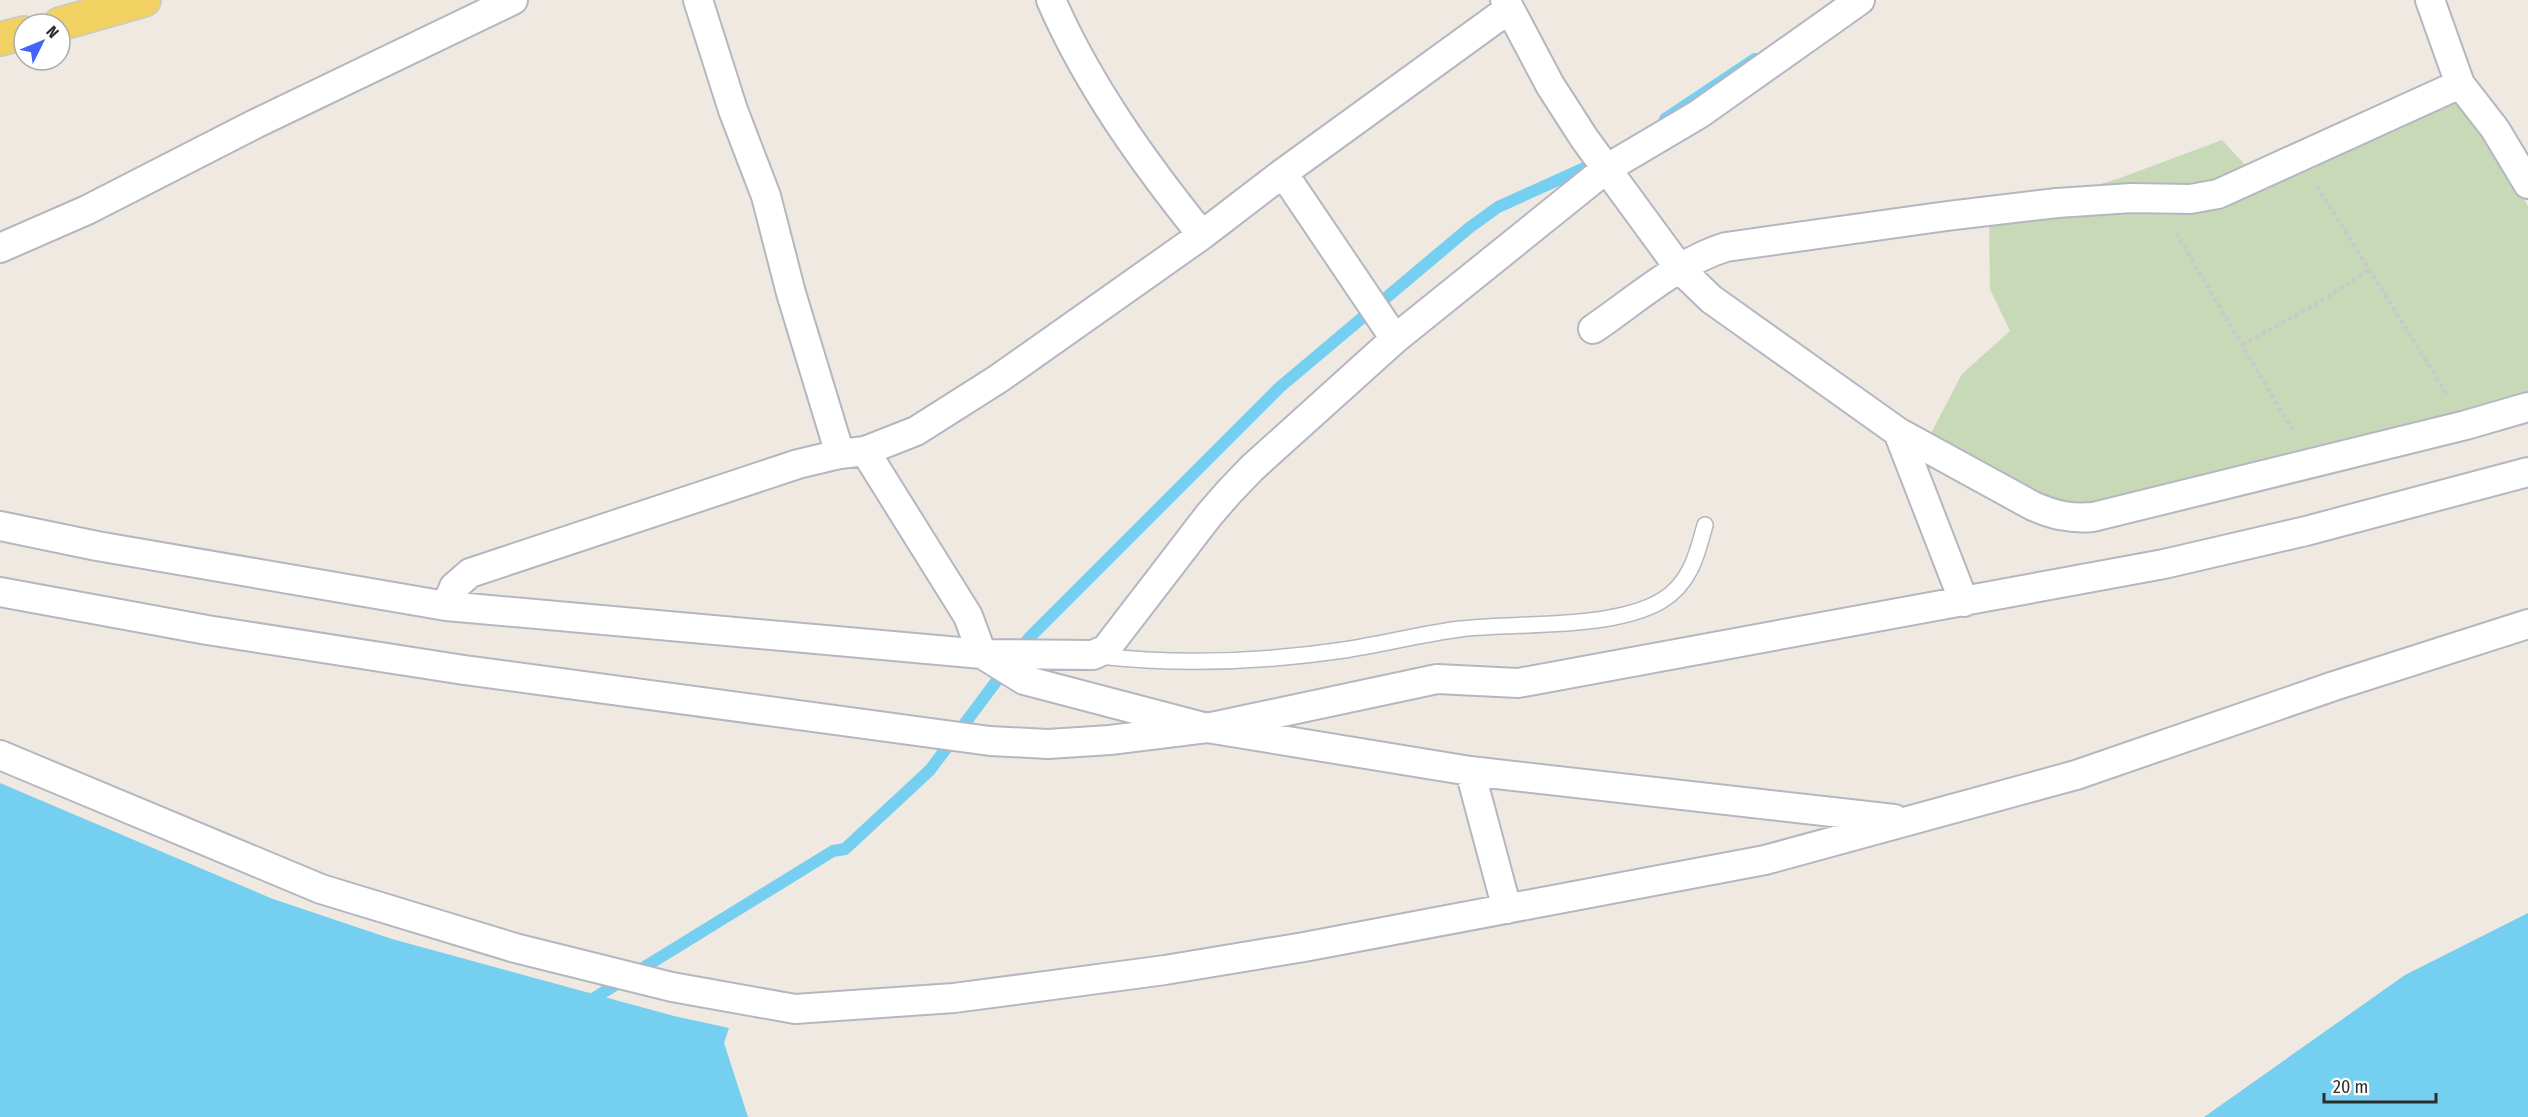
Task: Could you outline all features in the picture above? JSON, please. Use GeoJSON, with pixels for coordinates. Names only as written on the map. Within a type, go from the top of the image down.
{"type":"FeatureCollection","features":[{"type":"Feature","properties":{"kind":"main road"},"geometry":{"type":"LineString","coordinates":[[72,21],[144,0]]}},
{"type":"Feature","properties":{"kind":"street"},"geometry":{"type":"LineString","coordinates":[[0,248],[87,210],[255,124],[513,0]]}},
{"type":"Feature","properties":{"kind":"street"},"geometry":{"type":"LineString","coordinates":[[698,0],[733,110],[766,196],[790,293],[853,452],[968,616],[982,654],[1024,680],[1207,729],[1470,771],[1909,820]]}},
{"type":"Feature","properties":{"kind":"street"},"geometry":{"type":"LineString","coordinates":[[1051,0],[1092,79],[1155,177],[1202,235]]}},
{"type":"Feature","properties":{"kind":"street"},"geometry":{"type":"LineString","coordinates":[[0,526],[97,546],[446,606],[982,654],[1093,655],[1106,649],[1209,515],[1252,468],[1395,339],[1606,169],[1699,114],[1860,0]]}},
{"type":"Feature","properties":{"kind":"street"},"geometry":{"type":"LineString","coordinates":[[2430,0],[2460,84],[2495,129],[2528,184]]}},
{"type":"Feature","properties":{"kind":"street"},"geometry":{"type":"LineString","coordinates":[[446,606],[453,586],[470,573],[798,464],[853,452],[916,431],[998,379],[1202,235],[1507,4],[1550,85],[1606,169],[1680,269],[1710,299],[1898,432],[2032,506],[2068,518],[2094,517],[2313,464],[2528,407]]}},
{"type":"Feature","properties":{"kind":"street"},"geometry":{"type":"LineString","coordinates":[[1593,329],[1707,253],[1726,248],[1947,216],[2057,203],[2132,198],[2190,199],[2218,194],[2460,84]]}},
{"type":"Feature","properties":{"kind":"street"},"geometry":{"type":"LineString","coordinates":[[1283,173],[1395,339]]}},
{"type":"Feature","properties":{"kind":"street"},"geometry":{"type":"LineString","coordinates":[[1898,432],[1964,602]]}},
{"type":"Feature","properties":{"kind":"street"},"geometry":{"type":"LineString","coordinates":[[0,592],[207,630],[464,670],[990,741],[1048,744],[1110,740],[1207,729],[1437,679],[1518,683],[1964,602],[2164,564],[2306,531],[2528,472]]}},
{"type":"Feature","properties":{"kind":"street"},"geometry":{"type":"LineString","coordinates":[[0,755],[321,889],[526,951],[672,987],[795,1009],[954,998],[1165,970],[1304,947],[1765,860],[2076,775],[2334,686],[2528,624]]}},
{"type":"Feature","properties":{"kind":"street"},"geometry":{"type":"LineString","coordinates":[[1470,771],[1507,909]]}},
{"type":"Feature","properties":{"kind":"lane"},"geometry":{"type":"LineString","coordinates":[[1093,655],[1175,662],[1276,657],[1344,650],[1462,629],[1560,623],[1622,616],[1660,601],[1684,583],[1698,550],[1705,525]]}},
{"type":"Feature","properties":{"kind":"path"},"geometry":{"type":"LineString","coordinates":[[2298,158],[2370,269],[2466,425]]}},
{"type":"Feature","properties":{"kind":"path"},"geometry":{"type":"LineString","coordinates":[[2156,198],[2313,464]]}},
{"type":"Feature","properties":{"kind":"path"},"geometry":{"type":"LineString","coordinates":[[2242,345],[2316,304],[2370,269]]}},
{"type":"Feature","properties":{"kind":"green space"},"geometry":{"type":"Polygon","coordinates":[[[2447,102],[2459,103],[2501,159],[2528,206],[2528,397],[2133,498],[2060,507],[1929,437],[1962,374],[2010,331],[1990,289],[1989,219],[2120,178],[2222,140],[2247,167],[2447,102]]]}},
{"type":"Feature","properties":{"kind":"water"},"geometry":{"type":"Polygon","coordinates":[[[0,783],[273,899],[392,939],[674,1016],[729,1028],[724,1043],[748,1117],[0,1117],[0,783]]]}},
{"type":"Feature","properties":{"kind":"water"},"geometry":{"type":"Polygon","coordinates":[[[2528,913],[2528,1117],[2204,1117],[2405,975],[2528,913]]]}},
{"type":"Feature","properties":{"kind":"waterway"},"geometry":{"type":"LineString","coordinates":[[1665,119],[1755,59]]}},
{"type":"Feature","properties":{"kind":"waterway"},"geometry":{"type":"LineString","coordinates":[[1018,653],[1029,638],[1280,387],[1469,228],[1498,207],[1600,161]]}},
{"type":"Feature","properties":{"kind":"waterway"},"geometry":{"type":"LineString","coordinates":[[586,1003],[833,851],[845,849],[930,770],[1007,667]]}}]}
